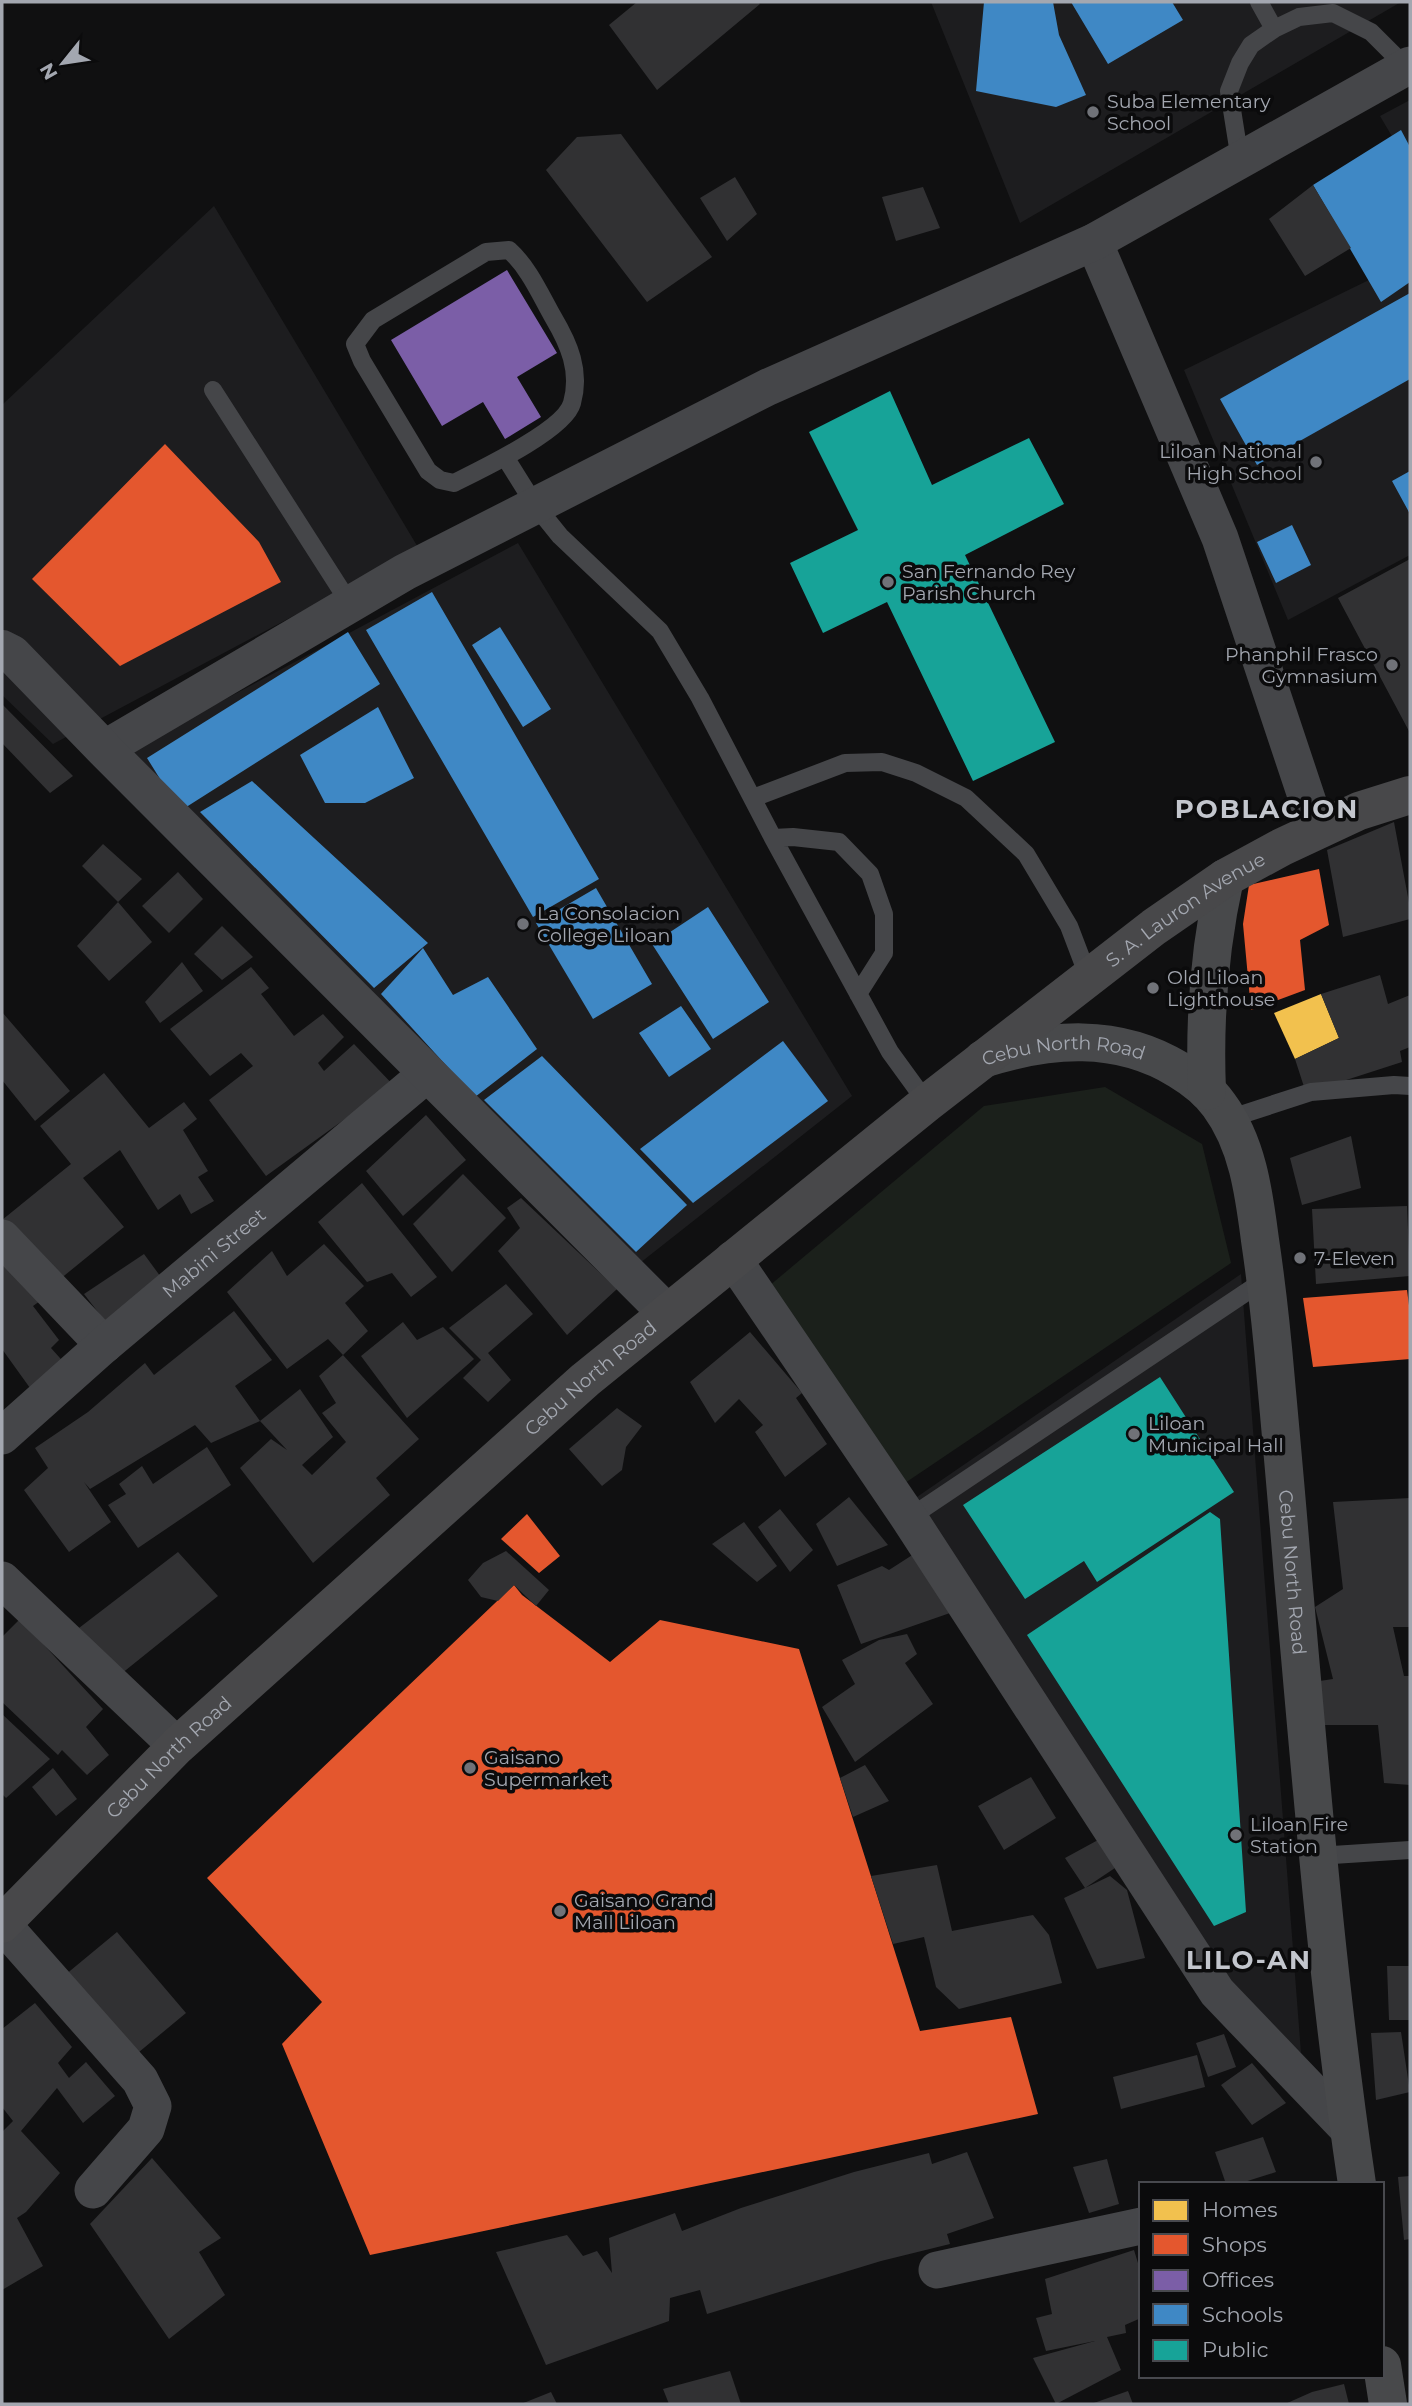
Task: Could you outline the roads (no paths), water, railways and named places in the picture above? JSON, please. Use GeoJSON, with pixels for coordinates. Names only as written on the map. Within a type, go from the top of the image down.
{"type":"FeatureCollection","features":[{"type":"Feature","properties":{"kind":"highway","name":"S. A. Lauron Avenue"},"geometry":{"type":"LineString","coordinates":[[982,1059],[1088,976],[1225,878],[1317,829],[1359,811],[1410,795]]}},
{"type":"Feature","properties":{"kind":"highway","name":"Cebu North Road"},"geometry":{"type":"LineString","coordinates":[[2,1924],[177,1746],[575,1389],[666,1312],[812,1198],[982,1059]]}},
{"type":"Feature","properties":{"kind":"main road"},"geometry":{"type":"LineString","coordinates":[[1218,1105],[1207,989],[1214,932],[1225,878]]}},
{"type":"Feature","properties":{"kind":"main road","name":"Cebu North Road"},"geometry":{"type":"LineString","coordinates":[[982,1059],[1049,1043],[1086,1041],[1107,1043],[1150,1055],[1170,1065],[1218,1105],[1245,1160],[1253,1188],[1266,1279],[1317,1856],[1357,2182]]}},
{"type":"Feature","properties":{"kind":"main road"},"geometry":{"type":"LineString","coordinates":[[1384,2378],[1388,2404]]}},
{"type":"Feature","properties":{"kind":"street"},"geometry":{"type":"LineString","coordinates":[[104,749],[405,572],[768,387],[1094,242],[1408,66]]}},
{"type":"Feature","properties":{"kind":"street"},"geometry":{"type":"LineString","coordinates":[[1094,242],[1220,538],[1317,829]]}},
{"type":"Feature","properties":{"kind":"street"},"geometry":{"type":"LineString","coordinates":[[5,644],[104,749],[666,1312]]}},
{"type":"Feature","properties":{"kind":"street","name":"Mabini Street"},"geometry":{"type":"LineString","coordinates":[[2,1436],[104,1345],[428,1073]]}},
{"type":"Feature","properties":{"kind":"street"},"geometry":{"type":"LineString","coordinates":[[2,1238],[104,1345]]}},
{"type":"Feature","properties":{"kind":"street"},"geometry":{"type":"LineString","coordinates":[[733,1259],[909,1518],[1217,1992],[1349,2130]]}},
{"type":"Feature","properties":{"kind":"street"},"geometry":{"type":"LineString","coordinates":[[2,1580],[177,1746]]}},
{"type":"Feature","properties":{"kind":"street"},"geometry":{"type":"LineString","coordinates":[[2,1924],[140,2080],[153,2106],[146,2129],[93,2190]]}},
{"type":"Feature","properties":{"kind":"street"},"geometry":{"type":"LineString","coordinates":[[937,2270],[1139,2226]]}},
{"type":"Feature","properties":{"kind":"lane"},"geometry":{"type":"LineString","coordinates":[[1259,2],[1274,29]]}},
{"type":"Feature","properties":{"kind":"lane"},"geometry":{"type":"LineString","coordinates":[[1240,160],[1229,91],[1240,63],[1251,45],[1274,29],[1299,17],[1333,13],[1371,32],[1408,66]]}},
{"type":"Feature","properties":{"kind":"lane"},"geometry":{"type":"LineString","coordinates":[[509,250],[521,261],[569,344],[575,372],[572,406],[555,426],[505,457],[454,484],[440,480],[428,471],[362,361],[355,344],[373,320],[486,252],[509,250]]}},
{"type":"Feature","properties":{"kind":"lane"},"geometry":{"type":"LineString","coordinates":[[213,390],[350,604]]}},
{"type":"Feature","properties":{"kind":"lane"},"geometry":{"type":"LineString","coordinates":[[505,457],[535,505],[560,536],[660,631],[700,698],[890,1052],[927,1103]]}},
{"type":"Feature","properties":{"kind":"lane"},"geometry":{"type":"LineString","coordinates":[[753,797],[845,763],[882,762],[916,773],[966,798],[1026,854],[1069,926],[1088,976]]}},
{"type":"Feature","properties":{"kind":"lane"},"geometry":{"type":"LineString","coordinates":[[773,838],[793,837],[839,842],[870,874],[884,914],[884,953],[858,994]]}},
{"type":"Feature","properties":{"kind":"lane"},"geometry":{"type":"LineString","coordinates":[[1218,1105],[1311,1092],[1394,1084],[1410,1086]]}},
{"type":"Feature","properties":{"kind":"lane"},"geometry":{"type":"LineString","coordinates":[[909,1518],[1266,1279]]}},
{"type":"Feature","properties":{"kind":"lane"},"geometry":{"type":"LineString","coordinates":[[1317,1856],[1410,1850]]}},
{"type":"Feature","properties":{"kind":"place","name":"Suba Elementary School"},"geometry":{"type":"Point","coordinates":[1093,112]}},
{"type":"Feature","properties":{"kind":"place","name":"Liloan National High School"},"geometry":{"type":"Point","coordinates":[1316,462]}},
{"type":"Feature","properties":{"kind":"place","name":"San Fernando Rey Parish Church"},"geometry":{"type":"Point","coordinates":[888,582]}},
{"type":"Feature","properties":{"kind":"place","name":"Phanphil Frasco Gymnasium"},"geometry":{"type":"Point","coordinates":[1392,665]}},
{"type":"Feature","properties":{"kind":"place","name":"La Consolacion College Liloan"},"geometry":{"type":"Point","coordinates":[523,924]}},
{"type":"Feature","properties":{"kind":"place","name":"Old Liloan Lighthouse"},"geometry":{"type":"Point","coordinates":[1153,988]}},
{"type":"Feature","properties":{"kind":"place","name":"7-Eleven"},"geometry":{"type":"Point","coordinates":[1300,1258]}},
{"type":"Feature","properties":{"kind":"place","name":"Liloan Municipal Hall"},"geometry":{"type":"Point","coordinates":[1134,1434]}},
{"type":"Feature","properties":{"kind":"place","name":"Gaisano Supermarket"},"geometry":{"type":"Point","coordinates":[470,1768]}},
{"type":"Feature","properties":{"kind":"place","name":"Liloan Fire Station"},"geometry":{"type":"Point","coordinates":[1236,1835]}},
{"type":"Feature","properties":{"kind":"place","name":"Gaisano Grand Mall Liloan"},"geometry":{"type":"Point","coordinates":[560,1911]}},
{"type":"Feature","properties":{"kind":"district","name":"POBLACION"},"geometry":{"type":"Point","coordinates":[1267,809]}},
{"type":"Feature","properties":{"kind":"district","name":"LILO-AN"},"geometry":{"type":"Point","coordinates":[1249,1960]}}]}
